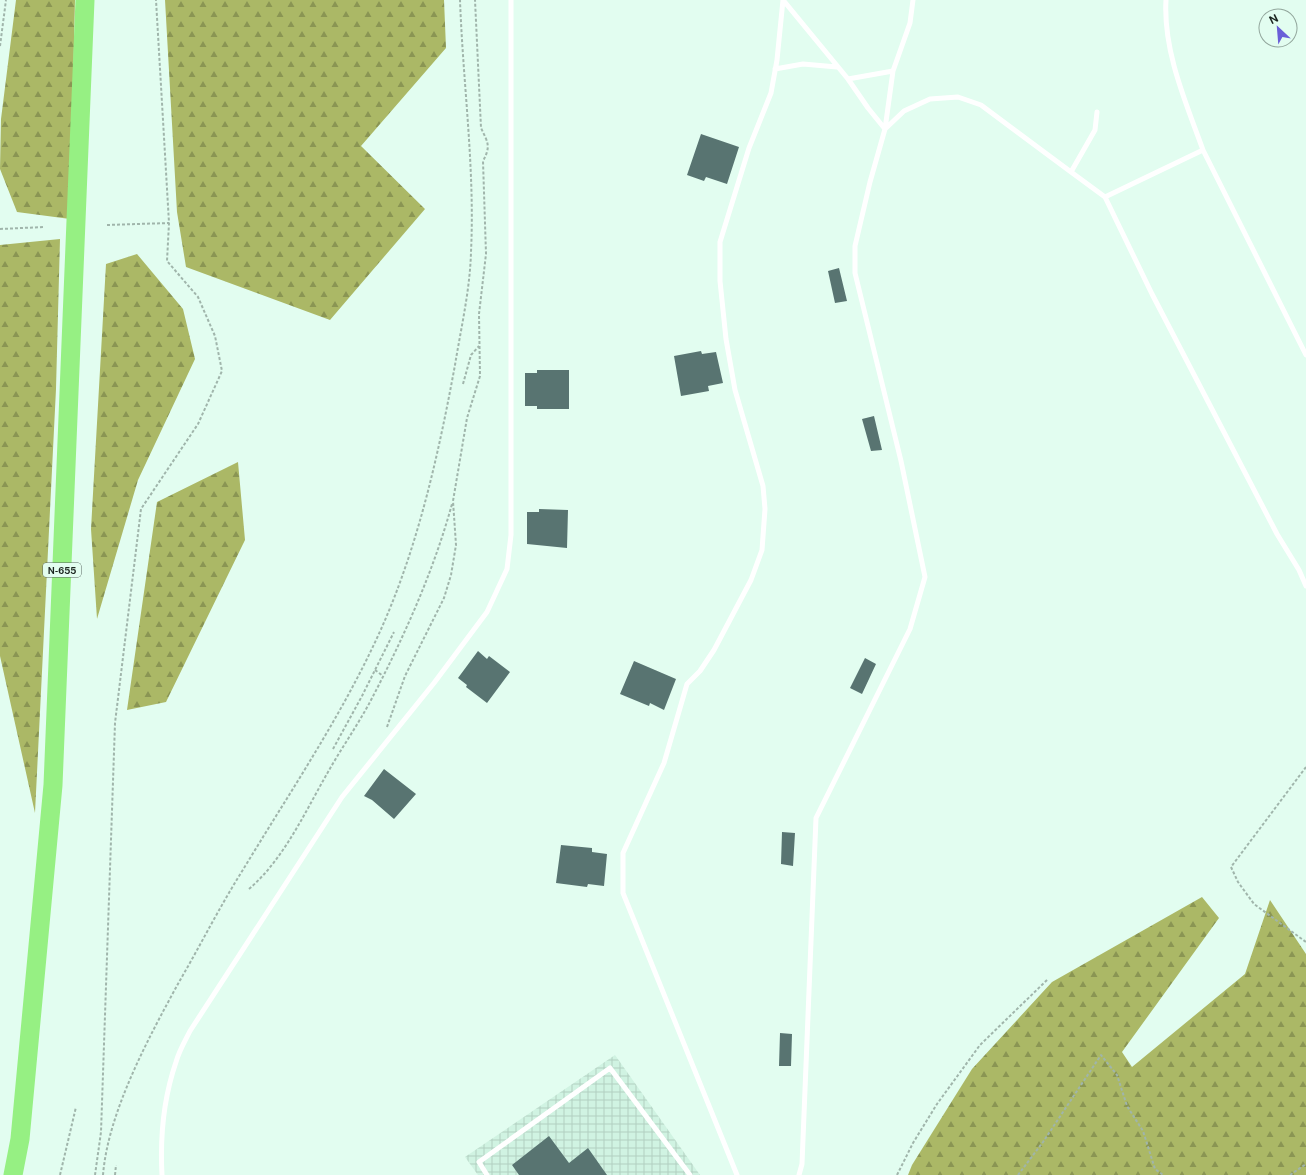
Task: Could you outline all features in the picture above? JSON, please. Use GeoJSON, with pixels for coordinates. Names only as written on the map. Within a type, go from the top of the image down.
{"type":"FeatureCollection","features":[{"type":"Feature","properties":{"kind":"highway","name":"N-655"},"geometry":{"type":"LineString","coordinates":[[13,1175],[20,1139],[53,785],[85,0]]}},
{"type":"Feature","properties":{"kind":"lane"},"geometry":{"type":"LineString","coordinates":[[162,1175],[162,1134],[170,1082],[176,1060],[190,1031],[342,797],[434,682],[487,612],[507,569],[511,536],[511,0]]}},
{"type":"Feature","properties":{"kind":"lane"},"geometry":{"type":"LineString","coordinates":[[736,1175],[623,893],[623,853],[664,763],[687,684],[700,671],[714,650],[751,580],[762,550],[765,509],[763,486],[735,390],[726,339],[720,281],[720,242],[749,148],[771,93],[783,0],[848,79],[885,129]]}},
{"type":"Feature","properties":{"kind":"lane"},"geometry":{"type":"LineString","coordinates":[[799,1175],[802,1164],[816,818],[910,629],[924,577],[902,461],[855,273],[854,246],[885,129],[893,71],[910,23],[913,0]]}},
{"type":"Feature","properties":{"kind":"lane"},"geometry":{"type":"LineString","coordinates":[[1166,0],[1167,29],[1176,71],[1203,150],[1306,355]]}},
{"type":"Feature","properties":{"kind":"lane"},"geometry":{"type":"LineString","coordinates":[[775,70],[803,64],[837,67]]}},
{"type":"Feature","properties":{"kind":"lane"},"geometry":{"type":"LineString","coordinates":[[848,79],[893,71]]}},
{"type":"Feature","properties":{"kind":"lane"},"geometry":{"type":"LineString","coordinates":[[885,129],[904,111],[930,99],[958,97],[981,105],[1105,198],[1152,294],[1277,534],[1299,570],[1306,586]]}},
{"type":"Feature","properties":{"kind":"lane"},"geometry":{"type":"LineString","coordinates":[[1072,172],[1095,130],[1097,112]]}},
{"type":"Feature","properties":{"kind":"lane"},"geometry":{"type":"LineString","coordinates":[[1105,198],[1203,150]]}},
{"type":"Feature","properties":{"kind":"lane"},"geometry":{"type":"LineString","coordinates":[[487,1175],[479,1162],[610,1068],[690,1175]]}},
{"type":"Feature","properties":{"kind":"path"},"geometry":{"type":"LineString","coordinates":[[0,46],[6,0]]}},
{"type":"Feature","properties":{"kind":"path"},"geometry":{"type":"LineString","coordinates":[[95,1175],[101,1132],[115,724],[141,510],[198,424],[222,371],[215,336],[198,297],[167,261],[169,223],[156,0]]}},
{"type":"Feature","properties":{"kind":"path"},"geometry":{"type":"LineString","coordinates":[[103,1175],[111,1131],[137,1062],[165,1008],[240,874],[336,719],[378,637],[405,569],[425,504],[449,398],[465,303],[471,256],[472,215],[460,0]]}},
{"type":"Feature","properties":{"kind":"path"},"geometry":{"type":"LineString","coordinates":[[249,889],[264,876],[299,824],[369,703],[383,676],[431,570],[444,534],[453,501],[467,418],[480,376],[479,314],[486,254],[483,161],[488,151],[488,144],[481,128],[475,30],[475,0]]}},
{"type":"Feature","properties":{"kind":"path"},"geometry":{"type":"LineString","coordinates":[[107,225],[169,223]]}},
{"type":"Feature","properties":{"kind":"path"},"geometry":{"type":"LineString","coordinates":[[0,229],[44,227]]}},
{"type":"Feature","properties":{"kind":"path"},"geometry":{"type":"LineString","coordinates":[[463,384],[471,355],[479,346]]}},
{"type":"Feature","properties":{"kind":"path"},"geometry":{"type":"LineString","coordinates":[[384,744],[388,722],[405,676],[444,598],[451,575],[456,545],[453,501]]}},
{"type":"Feature","properties":{"kind":"path"},"geometry":{"type":"LineString","coordinates":[[333,749],[394,632]]}},
{"type":"Feature","properties":{"kind":"path"},"geometry":{"type":"LineString","coordinates":[[375,670],[383,676]]}},
{"type":"Feature","properties":{"kind":"path"},"geometry":{"type":"LineString","coordinates":[[1306,767],[1231,867],[1238,882],[1254,904],[1306,942]]}},
{"type":"Feature","properties":{"kind":"path"},"geometry":{"type":"LineString","coordinates":[[897,1175],[913,1143],[937,1104],[980,1045],[1048,979]]}},
{"type":"Feature","properties":{"kind":"path"},"geometry":{"type":"LineString","coordinates":[[1018,1175],[1043,1142],[1101,1055],[1117,1075],[1127,1106],[1143,1131],[1155,1169],[1163,1175]]}},
{"type":"Feature","properties":{"kind":"path"},"geometry":{"type":"LineString","coordinates":[[60,1175],[76,1107]]}},
{"type":"Feature","properties":{"kind":"path"},"geometry":{"type":"LineString","coordinates":[[1290,1175],[1306,1164]]}},
{"type":"Feature","properties":{"kind":"path"},"geometry":{"type":"LineString","coordinates":[[115,1175],[116,1165]]}},
{"type":"Feature","properties":{"kind":"shaded area"},"geometry":{"type":"Polygon","coordinates":[[[615,1055],[700,1175],[478,1175],[465,1157],[615,1055]]]}},
{"type":"Feature","properties":{"kind":"green space"},"geometry":{"type":"Polygon","coordinates":[[[16,0],[75,0],[70,219],[17,212],[0,169],[1,119],[16,0]]]}},
{"type":"Feature","properties":{"kind":"green space"},"geometry":{"type":"Polygon","coordinates":[[[165,0],[444,0],[446,48],[361,146],[425,209],[330,320],[186,267],[177,212],[165,0]]]}},
{"type":"Feature","properties":{"kind":"green space"},"geometry":{"type":"Polygon","coordinates":[[[60,239],[56,389],[35,813],[0,656],[0,245],[60,239]]]}},
{"type":"Feature","properties":{"kind":"green space"},"geometry":{"type":"Polygon","coordinates":[[[137,254],[183,309],[195,359],[138,480],[97,619],[91,529],[106,264],[137,254]]]}},
{"type":"Feature","properties":{"kind":"green space"},"geometry":{"type":"Polygon","coordinates":[[[238,462],[245,540],[166,702],[127,710],[157,502],[238,462]]]}},
{"type":"Feature","properties":{"kind":"green space"},"geometry":{"type":"Polygon","coordinates":[[[1202,897],[1219,918],[1122,1052],[1132,1067],[1245,974],[1270,900],[1306,954],[1306,1175],[908,1175],[912,1165],[972,1069],[1052,982],[1202,897]]]}},
{"type":"Feature","properties":{"kind":"building"},"geometry":{"type":"Polygon","coordinates":[[[701,134],[739,147],[727,184],[706,177],[704,181],[687,175],[701,134]]]}},
{"type":"Feature","properties":{"kind":"building"},"geometry":{"type":"Polygon","coordinates":[[[839,268],[847,301],[835,303],[828,271],[839,268]]]}},
{"type":"Feature","properties":{"kind":"building"},"geometry":{"type":"Polygon","coordinates":[[[701,351],[702,354],[716,352],[723,383],[708,386],[709,391],[681,396],[674,356],[701,351]]]}},
{"type":"Feature","properties":{"kind":"building"},"geometry":{"type":"Polygon","coordinates":[[[537,370],[569,370],[569,409],[537,409],[537,406],[525,406],[525,373],[537,373],[537,370]]]}},
{"type":"Feature","properties":{"kind":"building"},"geometry":{"type":"Polygon","coordinates":[[[874,416],[882,450],[871,451],[862,419],[874,416]]]}},
{"type":"Feature","properties":{"kind":"building"},"geometry":{"type":"Polygon","coordinates":[[[539,509],[568,510],[567,548],[527,544],[527,512],[539,512],[539,509]]]}},
{"type":"Feature","properties":{"kind":"building"},"geometry":{"type":"Polygon","coordinates":[[[478,651],[487,659],[489,656],[510,672],[487,703],[466,687],[467,685],[458,678],[478,651]]]}},
{"type":"Feature","properties":{"kind":"building"},"geometry":{"type":"Polygon","coordinates":[[[865,658],[876,664],[862,694],[850,688],[865,658]]]}},
{"type":"Feature","properties":{"kind":"building"},"geometry":{"type":"Polygon","coordinates":[[[634,661],[676,679],[664,710],[650,703],[649,706],[620,694],[634,661]]]}},
{"type":"Feature","properties":{"kind":"building"},"geometry":{"type":"Polygon","coordinates":[[[384,769],[416,794],[394,819],[372,800],[364,796],[384,769]]]}},
{"type":"Feature","properties":{"kind":"building"},"geometry":{"type":"Polygon","coordinates":[[[782,832],[795,833],[793,866],[781,864],[782,832]]]}},
{"type":"Feature","properties":{"kind":"building"},"geometry":{"type":"Polygon","coordinates":[[[561,845],[592,848],[592,852],[607,854],[604,886],[588,884],[587,887],[556,883],[561,845]]]}},
{"type":"Feature","properties":{"kind":"building"},"geometry":{"type":"Polygon","coordinates":[[[780,1033],[792,1034],[791,1066],[779,1066],[780,1033]]]}},
{"type":"Feature","properties":{"kind":"building"},"geometry":{"type":"Polygon","coordinates":[[[549,1136],[569,1163],[588,1148],[607,1175],[519,1175],[512,1165],[549,1136]]]}}]}
